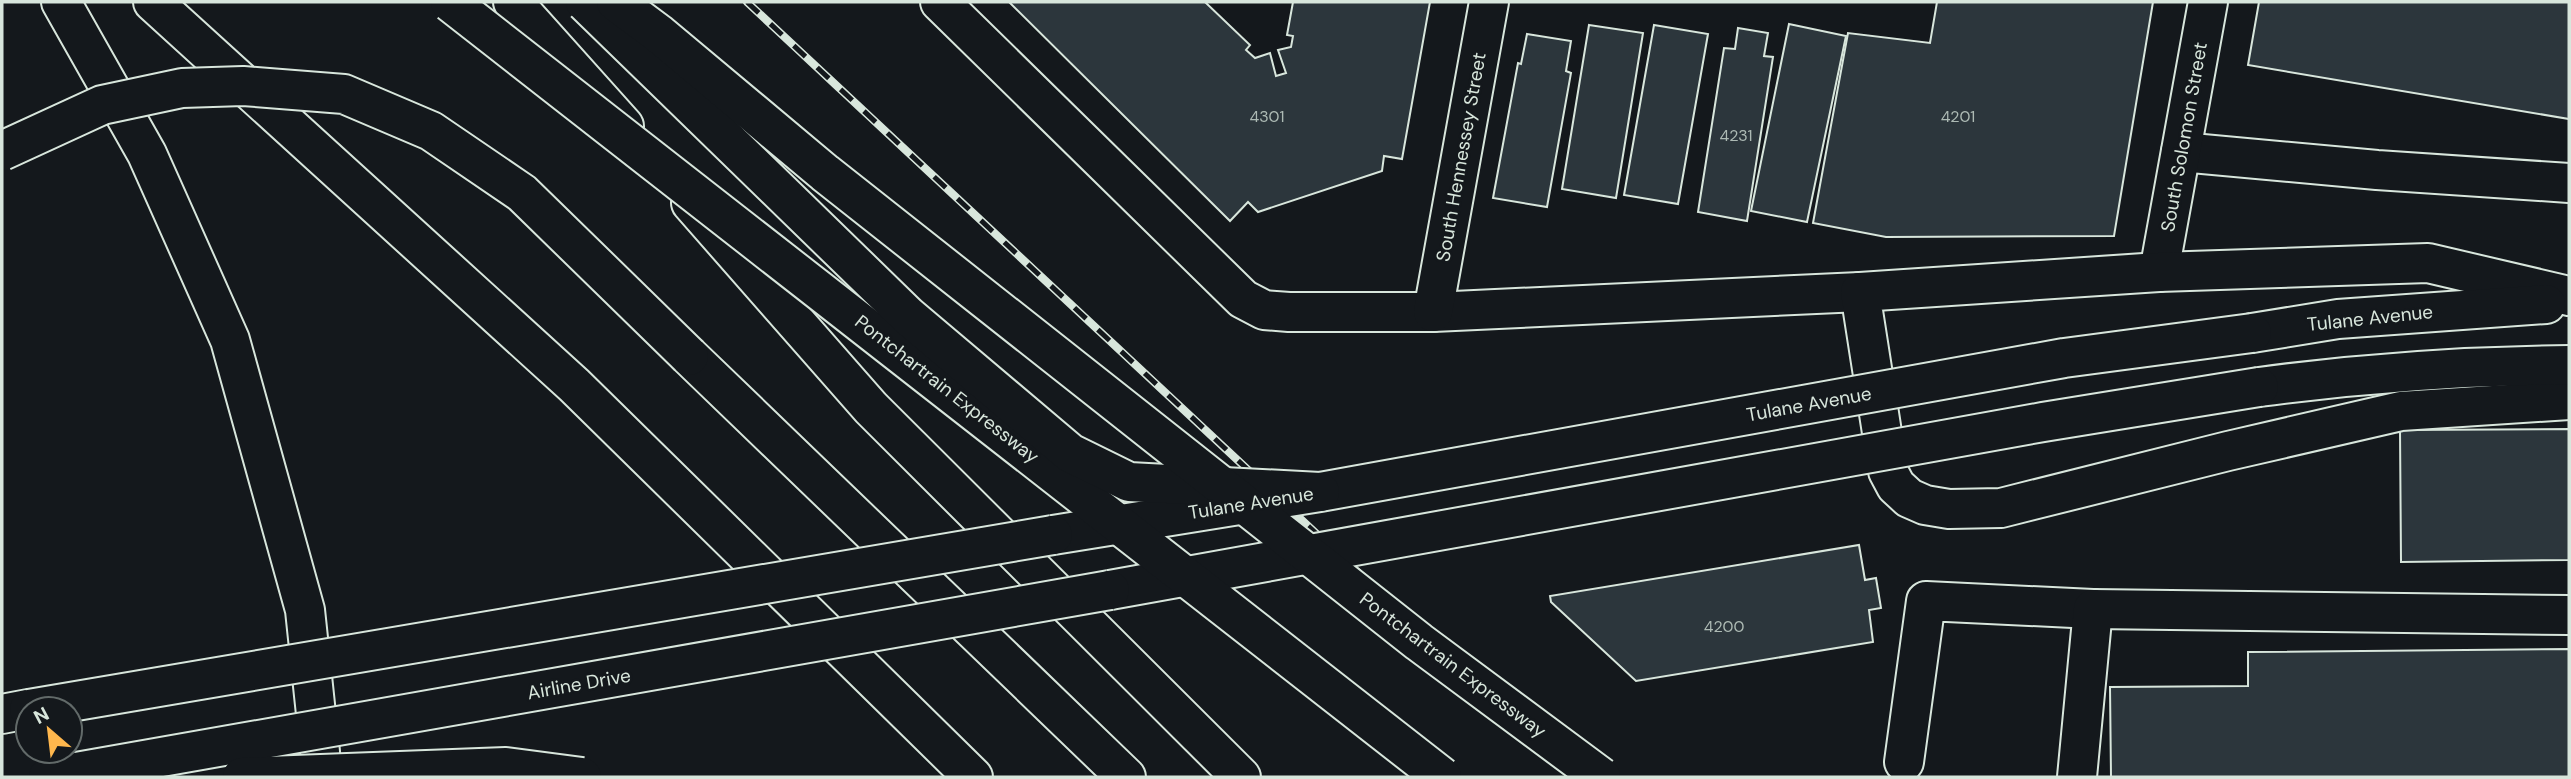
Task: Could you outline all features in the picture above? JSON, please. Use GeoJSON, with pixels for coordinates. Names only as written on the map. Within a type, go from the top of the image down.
{"type":"FeatureCollection","features":[{"type":"Feature","properties":{"kind":"main road"},"geometry":{"type":"LineString","coordinates":[[61,2],[147,154],[230,341],[304,610],[320,752],[320,777]]}},
{"type":"Feature","properties":{"kind":"main road"},"geometry":{"type":"LineString","coordinates":[[153,2],[575,385],[973,777]]}},
{"type":"Feature","properties":{"kind":"main road","name":"Pontchartrain Expressway"},"geometry":{"type":"LineString","coordinates":[[450,2],[1442,777]]}},
{"type":"Feature","properties":{"kind":"main road"},"geometry":{"type":"LineString","coordinates":[[513,2],[871,408],[1241,777]]}},
{"type":"Feature","properties":{"kind":"main road"},"geometry":{"type":"LineString","coordinates":[[585,2],[908,316],[1070,453],[1129,482],[1321,492]]}},
{"type":"Feature","properties":{"kind":"main road","name":"Pontchartrain Expressway"},"geometry":{"type":"LineString","coordinates":[[616,2],[659,34],[825,173],[1409,634],[1601,777]]}},
{"type":"Feature","properties":{"kind":"main road"},"geometry":{"type":"LineString","coordinates":[[940,2],[1243,299],[1264,310],[1433,312],[1860,292],[2160,272],[2427,263],[2569,296]]}},
{"type":"Feature","properties":{"kind":"main road","name":"South Hennessey Street"},"geometry":{"type":"LineString","coordinates":[[1433,312],[1489,2]]}},
{"type":"Feature","properties":{"kind":"main road","name":"South Solomon Street"},"geometry":{"type":"LineString","coordinates":[[2160,272],[2208,2]]}},
{"type":"Feature","properties":{"kind":"main road"},"geometry":{"type":"LineString","coordinates":[[2,151],[102,104],[182,88],[243,86],[344,94],[431,131],[522,193],[1126,777]]}},
{"type":"Feature","properties":{"kind":"main road"},"geometry":{"type":"LineString","coordinates":[[2181,152],[2411,173],[2569,183]]}},
{"type":"Feature","properties":{"kind":"main road"},"geometry":{"type":"LineString","coordinates":[[1860,292],[1888,471],[1896,486],[1909,498],[1926,505],[1949,509],[2001,508],[2400,411],[2569,400]]}},
{"type":"Feature","properties":{"kind":"main road","name":"Tulane Avenue"},"geometry":{"type":"LineString","coordinates":[[84,700],[1321,492],[2064,358],[2339,319],[2569,303]]}},
{"type":"Feature","properties":{"kind":"main road","name":"Airline Drive"},"geometry":{"type":"LineString","coordinates":[[48,777],[2043,422],[2259,387],[2352,375],[2494,366],[2569,365]]}},
{"type":"Feature","properties":{"kind":"main road"},"geometry":{"type":"LineString","coordinates":[[1904,762],[1926,601],[2093,609],[2569,615]]}},
{"type":"Feature","properties":{"kind":"main road"},"geometry":{"type":"LineString","coordinates":[[2077,777],[2093,609]]}},
{"type":"Feature","properties":{"kind":"main road"},"geometry":{"type":"LineString","coordinates":[[242,777],[506,767],[582,777]]}},
{"type":"Feature","properties":{"kind":"building"},"geometry":{"type":"Polygon","coordinates":[[[1009,2],[1205,2],[1250,45],[1246,50],[1255,58],[1270,53],[1276,76],[1286,73],[1278,50],[1291,47],[1293,36],[1287,35],[1293,2],[1430,2],[1402,159],[1384,156],[1382,171],[1258,212],[1248,202],[1230,221],[1009,2]]]}},
{"type":"Feature","properties":{"kind":"building"},"geometry":{"type":"Polygon","coordinates":[[[1937,2],[2153,2],[2114,236],[1886,237],[1813,223],[1848,33],[1930,43],[1937,2]]]}},
{"type":"Feature","properties":{"kind":"building"},"geometry":{"type":"Polygon","coordinates":[[[2259,2],[2569,2],[2569,119],[2248,65],[2259,2]]]}},
{"type":"Feature","properties":{"kind":"building"},"geometry":{"type":"Polygon","coordinates":[[[1789,24],[1846,36],[1807,222],[1751,211],[1789,24]]]}},
{"type":"Feature","properties":{"kind":"building"},"geometry":{"type":"Polygon","coordinates":[[[1589,25],[1643,33],[1616,198],[1562,189],[1589,25]]]}},
{"type":"Feature","properties":{"kind":"building"},"geometry":{"type":"Polygon","coordinates":[[[1654,25],[1708,34],[1678,204],[1624,195],[1654,25]]]}},
{"type":"Feature","properties":{"kind":"building"},"geometry":{"type":"Polygon","coordinates":[[[1738,28],[1768,33],[1764,56],[1773,57],[1747,221],[1698,212],[1724,48],[1735,49],[1738,28]]]}},
{"type":"Feature","properties":{"kind":"building"},"geometry":{"type":"Polygon","coordinates":[[[1527,34],[1571,41],[1566,71],[1571,73],[1547,207],[1493,198],[1518,63],[1521,64],[1527,34]]]}},
{"type":"Feature","properties":{"kind":"building"},"geometry":{"type":"Polygon","coordinates":[[[2569,429],[2569,560],[2401,562],[2400,430],[2569,429]]]}},
{"type":"Feature","properties":{"kind":"building"},"geometry":{"type":"Polygon","coordinates":[[[1859,545],[1865,580],[1876,578],[1881,608],[1869,610],[1873,642],[1636,681],[1551,602],[1550,596],[1859,545]]]}},
{"type":"Feature","properties":{"kind":"building"},"geometry":{"type":"Polygon","coordinates":[[[2569,649],[2569,777],[2111,777],[2110,687],[2248,686],[2248,652],[2569,649]]]}},
{"type":"Feature","properties":{"kind":"railway"},"geometry":{"type":"LineString","coordinates":[[747,2],[1577,777]]}}]}
